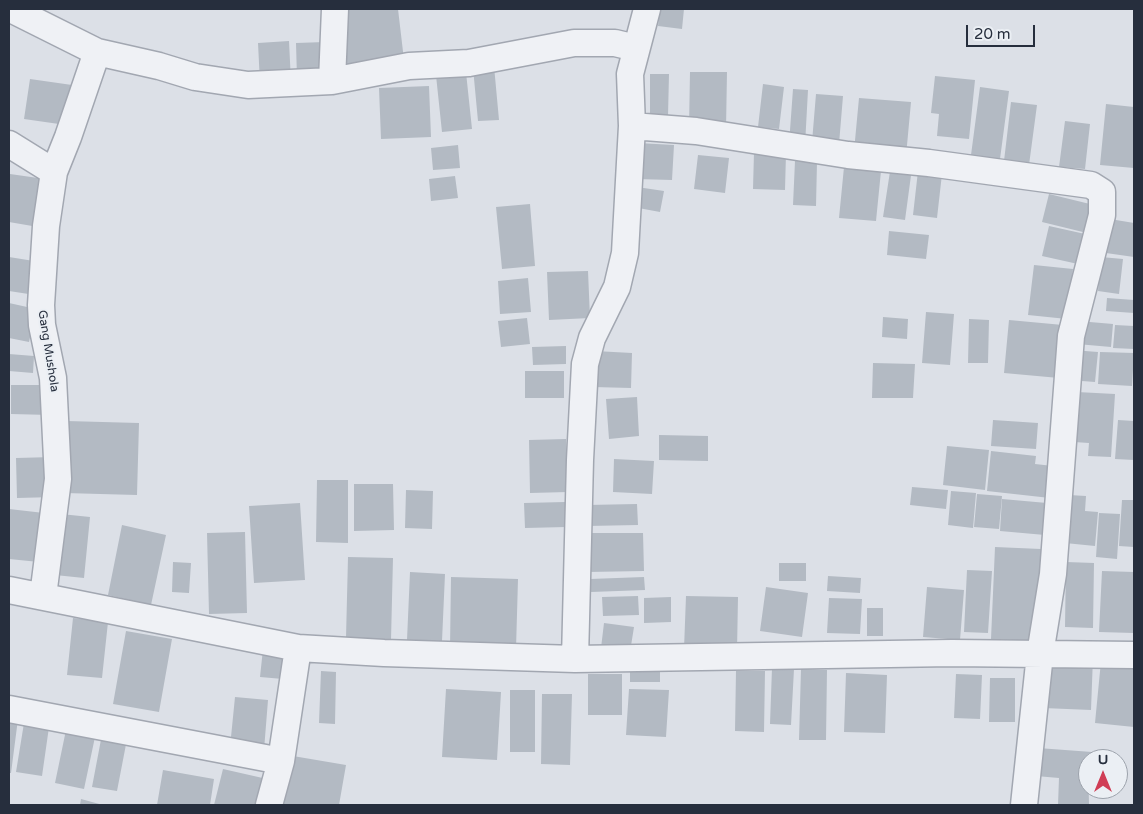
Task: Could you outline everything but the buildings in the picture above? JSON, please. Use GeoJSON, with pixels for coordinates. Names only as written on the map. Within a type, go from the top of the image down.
{"type":"FeatureCollection","features":[{"type":"Feature","properties":{"kind":"street"},"geometry":{"type":"LineString","coordinates":[[10,9],[97,52],[223,83],[248,85],[332,81],[409,66],[469,63],[574,43],[616,43],[636,48]]}},
{"type":"Feature","properties":{"kind":"street"},"geometry":{"type":"LineString","coordinates":[[332,81],[335,9]]}},
{"type":"Feature","properties":{"kind":"street"},"geometry":{"type":"LineString","coordinates":[[575,659],[580,460],[585,364],[592,338],[617,287],[622,271],[625,253],[632,126],[630,74],[636,48],[646,21],[647,9]]}},
{"type":"Feature","properties":{"kind":"street","name":"Gang Mushola"},"geometry":{"type":"LineString","coordinates":[[43,596],[58,479],[53,378],[42,325],[41,305],[46,226],[54,172],[68,138],[97,52]]}},
{"type":"Feature","properties":{"kind":"street"},"geometry":{"type":"LineString","coordinates":[[632,126],[696,131],[848,155],[929,162],[1091,185],[1102,192],[1102,215],[1071,336],[1053,574],[1040,654],[1024,805]]}},
{"type":"Feature","properties":{"kind":"street"},"geometry":{"type":"LineString","coordinates":[[9,144],[54,172]]}},
{"type":"Feature","properties":{"kind":"street"},"geometry":{"type":"LineString","coordinates":[[9,590],[115,613],[298,648],[384,653],[575,659],[924,653],[1134,654]]}},
{"type":"Feature","properties":{"kind":"street"},"geometry":{"type":"LineString","coordinates":[[269,805],[281,761],[298,648]]}},
{"type":"Feature","properties":{"kind":"street"},"geometry":{"type":"LineString","coordinates":[[9,709],[281,761]]}}]}
